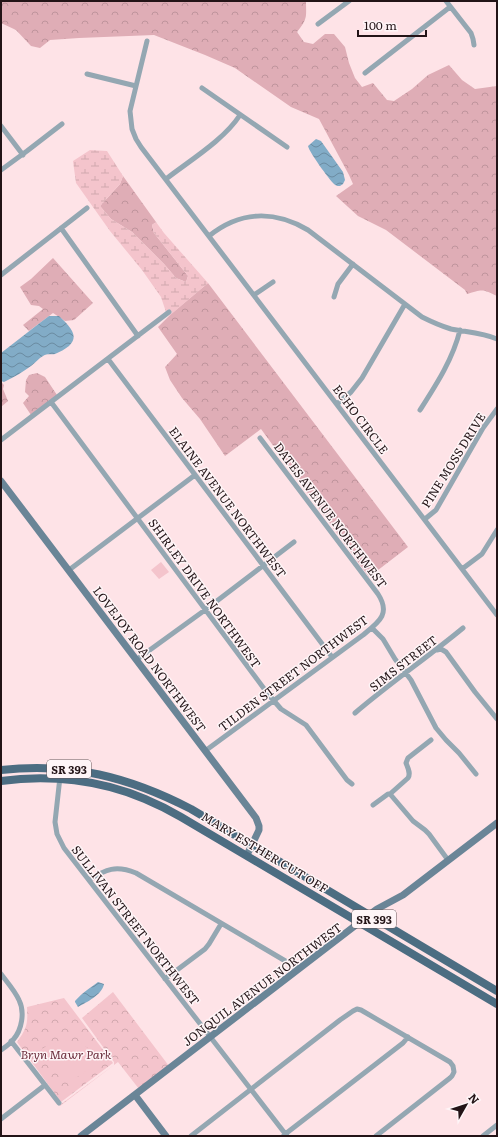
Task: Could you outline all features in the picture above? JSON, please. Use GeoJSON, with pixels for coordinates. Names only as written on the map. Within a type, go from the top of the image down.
{"type":"FeatureCollection","features":[{"type":"Feature","properties":{"kind":"main road","name":"MARY ESTHER CUT OFF"},"geometry":{"type":"LineString","coordinates":[[1,770],[61,768],[89,772],[116,778],[164,796],[191,809],[497,991]]}},
{"type":"Feature","properties":{"kind":"main road","name":"MARY ESTHER CUT OFF"},"geometry":{"type":"LineString","coordinates":[[1,781],[25,778],[59,779],[92,784],[139,797],[162,807],[181,816],[497,1004]]}},
{"type":"Feature","properties":{"kind":"main road"},"geometry":{"type":"LineString","coordinates":[[139,797],[143,787]]}},
{"type":"Feature","properties":{"kind":"main road"},"geometry":{"type":"LineString","coordinates":[[475,991],[480,982]]}},
{"type":"Feature","properties":{"kind":"street"},"geometry":{"type":"LineString","coordinates":[[318,24],[349,1]]}},
{"type":"Feature","properties":{"kind":"street"},"geometry":{"type":"LineString","coordinates":[[446,1],[471,34],[474,45]]}},
{"type":"Feature","properties":{"kind":"street"},"geometry":{"type":"LineString","coordinates":[[365,73],[450,7]]}},
{"type":"Feature","properties":{"kind":"street","name":"ECHO CIRCLE"},"geometry":{"type":"LineString","coordinates":[[147,41],[130,111],[134,136],[497,615]]}},
{"type":"Feature","properties":{"kind":"street"},"geometry":{"type":"LineString","coordinates":[[87,74],[136,86]]}},
{"type":"Feature","properties":{"kind":"street"},"geometry":{"type":"LineString","coordinates":[[202,88],[287,147]]}},
{"type":"Feature","properties":{"kind":"street"},"geometry":{"type":"LineString","coordinates":[[166,179],[223,136],[236,122],[240,115]]}},
{"type":"Feature","properties":{"kind":"street"},"geometry":{"type":"LineString","coordinates":[[1,170],[23,155],[62,124]]}},
{"type":"Feature","properties":{"kind":"street"},"geometry":{"type":"LineString","coordinates":[[1,126],[23,155]]}},
{"type":"Feature","properties":{"kind":"street"},"geometry":{"type":"LineString","coordinates":[[1,275],[87,208]]}},
{"type":"Feature","properties":{"kind":"street"},"geometry":{"type":"LineString","coordinates":[[209,236],[222,226],[245,218],[270,216],[292,221],[308,230],[422,317],[450,328],[497,339]]}},
{"type":"Feature","properties":{"kind":"street"},"geometry":{"type":"LineString","coordinates":[[61,228],[138,336]]}},
{"type":"Feature","properties":{"kind":"street"},"geometry":{"type":"LineString","coordinates":[[334,297],[338,284],[353,264]]}},
{"type":"Feature","properties":{"kind":"street"},"geometry":{"type":"LineString","coordinates":[[254,295],[273,282]]}},
{"type":"Feature","properties":{"kind":"street"},"geometry":{"type":"LineString","coordinates":[[337,404],[355,387],[406,304]]}},
{"type":"Feature","properties":{"kind":"street"},"geometry":{"type":"LineString","coordinates":[[1,440],[169,312]]}},
{"type":"Feature","properties":{"kind":"street"},"geometry":{"type":"LineString","coordinates":[[420,410],[450,359],[456,346],[460,330]]}},
{"type":"Feature","properties":{"kind":"street","name":"ELAINE AVENUE NORTHWEST"},"geometry":{"type":"LineString","coordinates":[[108,359],[332,657]]}},
{"type":"Feature","properties":{"kind":"street","name":"SHIRLEY DRIVE NORTHWEST"},"geometry":{"type":"LineString","coordinates":[[52,402],[273,701],[281,709],[306,724],[347,780],[352,784]]}},
{"type":"Feature","properties":{"kind":"street","name":"PINE MOSS DRIVE"},"geometry":{"type":"LineString","coordinates":[[425,519],[436,510],[484,428],[497,409]]}},
{"type":"Feature","properties":{"kind":"street","name":"DATES AVENUE NORTHWEST"},"geometry":{"type":"LineString","coordinates":[[260,438],[378,594],[384,606]]}},
{"type":"Feature","properties":{"kind":"street"},"geometry":{"type":"LineString","coordinates":[[68,570],[195,475]]}},
{"type":"Feature","properties":{"kind":"street","name":"LOVEJOY ROAD NORTHWEST"},"geometry":{"type":"LineString","coordinates":[[1,481],[256,818],[259,830],[246,855]]}},
{"type":"Feature","properties":{"kind":"street"},"geometry":{"type":"LineString","coordinates":[[462,569],[482,554],[497,530]]}},
{"type":"Feature","properties":{"kind":"street"},"geometry":{"type":"LineString","coordinates":[[136,660],[205,610],[294,542]]}},
{"type":"Feature","properties":{"kind":"street","name":"TILDEN STREET NORTHWEST"},"geometry":{"type":"LineString","coordinates":[[205,751],[372,628],[383,615],[384,606]]}},
{"type":"Feature","properties":{"kind":"street"},"geometry":{"type":"LineString","coordinates":[[372,628],[383,639],[395,659],[406,672],[436,728],[476,774]]}},
{"type":"Feature","properties":{"kind":"street","name":"SIMS STREET"},"geometry":{"type":"LineString","coordinates":[[355,713],[463,628]]}},
{"type":"Feature","properties":{"kind":"street"},"geometry":{"type":"LineString","coordinates":[[436,650],[441,649],[446,652],[461,674],[497,719]]}},
{"type":"Feature","properties":{"kind":"street"},"geometry":{"type":"LineString","coordinates":[[373,805],[390,794],[408,778],[410,773],[406,763],[408,758],[431,740]]}},
{"type":"Feature","properties":{"kind":"street","name":"SULLIVAN STREET NORTHWEST"},"geometry":{"type":"LineString","coordinates":[[61,768],[55,822],[57,834],[64,848],[286,1135]]}},
{"type":"Feature","properties":{"kind":"street"},"geometry":{"type":"LineString","coordinates":[[390,794],[413,821],[425,830],[448,860]]}},
{"type":"Feature","properties":{"kind":"street","name":"JONQUIL AVENUE NORTHWEST"},"geometry":{"type":"LineString","coordinates":[[81,1136],[369,915],[403,895],[497,823]]}},
{"type":"Feature","properties":{"kind":"street"},"geometry":{"type":"LineString","coordinates":[[89,880],[100,873],[111,869],[128,870],[146,879],[299,969]]}},
{"type":"Feature","properties":{"kind":"street"},"geometry":{"type":"LineString","coordinates":[[166,979],[204,950],[221,924]]}},
{"type":"Feature","properties":{"kind":"street"},"geometry":{"type":"LineString","coordinates":[[1,1050],[14,1039],[19,1031],[22,1020],[19,999],[2,978]]}},
{"type":"Feature","properties":{"kind":"street"},"geometry":{"type":"LineString","coordinates":[[191,1136],[340,1020],[357,1010],[361,1010],[373,1016],[450,1062],[454,1069],[452,1076],[376,1136]]}},
{"type":"Feature","properties":{"kind":"street"},"geometry":{"type":"LineString","coordinates":[[286,1135],[403,1043],[408,1037]]}},
{"type":"Feature","properties":{"kind":"street"},"geometry":{"type":"LineString","coordinates":[[11,1041],[59,1103]]}},
{"type":"Feature","properties":{"kind":"street"},"geometry":{"type":"LineString","coordinates":[[1,1119],[45,1085]]}},
{"type":"Feature","properties":{"kind":"street"},"geometry":{"type":"LineString","coordinates":[[135,1095],[166,1136]]}},
{"type":"Feature","properties":{"kind":"street"},"geometry":{"type":"LineString","coordinates":[[483,1136],[497,1125]]}},
{"type":"Feature","properties":{"kind":"green space"},"geometry":{"type":"Polygon","coordinates":[[[1,1],[306,1],[306,17],[297,32],[304,42],[313,44],[325,34],[334,34],[345,47],[355,78],[362,87],[373,83],[387,100],[394,101],[412,89],[428,75],[449,65],[462,80],[475,89],[497,86],[497,296],[482,290],[467,294],[465,290],[386,230],[358,216],[336,196],[353,184],[319,119],[291,107],[235,68],[154,35],[50,40],[40,48],[31,46],[16,30],[1,23],[1,1]]]}},
{"type":"Feature","properties":{"kind":"green space"},"geometry":{"type":"Polygon","coordinates":[[[90,150],[107,151],[123,176],[120,184],[100,206],[111,219],[132,232],[176,278],[186,282],[188,276],[154,233],[152,225],[156,222],[208,283],[168,317],[172,312],[169,309],[166,312],[161,297],[142,270],[110,231],[76,183],[73,161],[90,150]]]}},
{"type":"Feature","properties":{"kind":"green space"},"geometry":{"type":"Polygon","coordinates":[[[123,176],[156,222],[152,225],[154,233],[188,276],[186,282],[176,278],[132,232],[111,219],[100,206],[120,184],[123,176]]]}},
{"type":"Feature","properties":{"kind":"green space"},"geometry":{"type":"Polygon","coordinates":[[[53,258],[93,303],[74,320],[65,321],[53,313],[29,331],[23,325],[43,309],[39,306],[31,305],[20,287],[31,279],[53,258]]]}},
{"type":"Feature","properties":{"kind":"green space"},"geometry":{"type":"Polygon","coordinates":[[[208,283],[408,547],[369,577],[261,429],[225,456],[200,419],[182,398],[170,380],[165,367],[177,354],[158,327],[208,283]]]}},
{"type":"Feature","properties":{"kind":"green space"},"geometry":{"type":"Polygon","coordinates":[[[37,373],[45,377],[57,395],[31,415],[23,403],[29,396],[25,392],[26,380],[29,375],[37,373]]]}},
{"type":"Feature","properties":{"kind":"green space"},"geometry":{"type":"Polygon","coordinates":[[[1,382],[4,385],[3,389],[8,401],[1,407],[1,382]]]}},
{"type":"Feature","properties":{"kind":"green space"},"geometry":{"type":"Polygon","coordinates":[[[161,562],[169,572],[159,579],[151,570],[161,562]]]}},
{"type":"Feature","properties":{"kind":"green space"},"geometry":{"type":"Polygon","coordinates":[[[113,992],[169,1066],[139,1089],[118,1062],[60,1106],[114,1065],[114,1062],[82,1018],[113,992]]]}},
{"type":"Feature","properties":{"kind":"green space","name":"Bryn Mawr Park"},"geometry":{"type":"Polygon","coordinates":[[[64,998],[113,1063],[61,1102],[17,1042],[26,1026],[27,1007],[64,998]]]}},
{"type":"Feature","properties":{"kind":"green space"},"geometry":{"type":"Polygon","coordinates":[[[65,1040],[86,1046],[100,1062],[68,1083],[62,1081],[41,1049],[56,1042],[65,1040]]]}},
{"type":"Feature","properties":{"kind":"water"},"geometry":{"type":"Polygon","coordinates":[[[316,139],[321,141],[343,172],[345,180],[340,186],[331,181],[309,149],[308,146],[316,139]]]}},
{"type":"Feature","properties":{"kind":"water"},"geometry":{"type":"Polygon","coordinates":[[[49,316],[59,316],[66,323],[72,330],[74,338],[72,342],[61,351],[55,354],[45,355],[18,374],[4,382],[1,381],[1,353],[49,316]]]}},
{"type":"Feature","properties":{"kind":"water"},"geometry":{"type":"Polygon","coordinates":[[[98,982],[104,984],[100,992],[94,998],[78,1007],[75,1001],[98,982]]]}}]}
